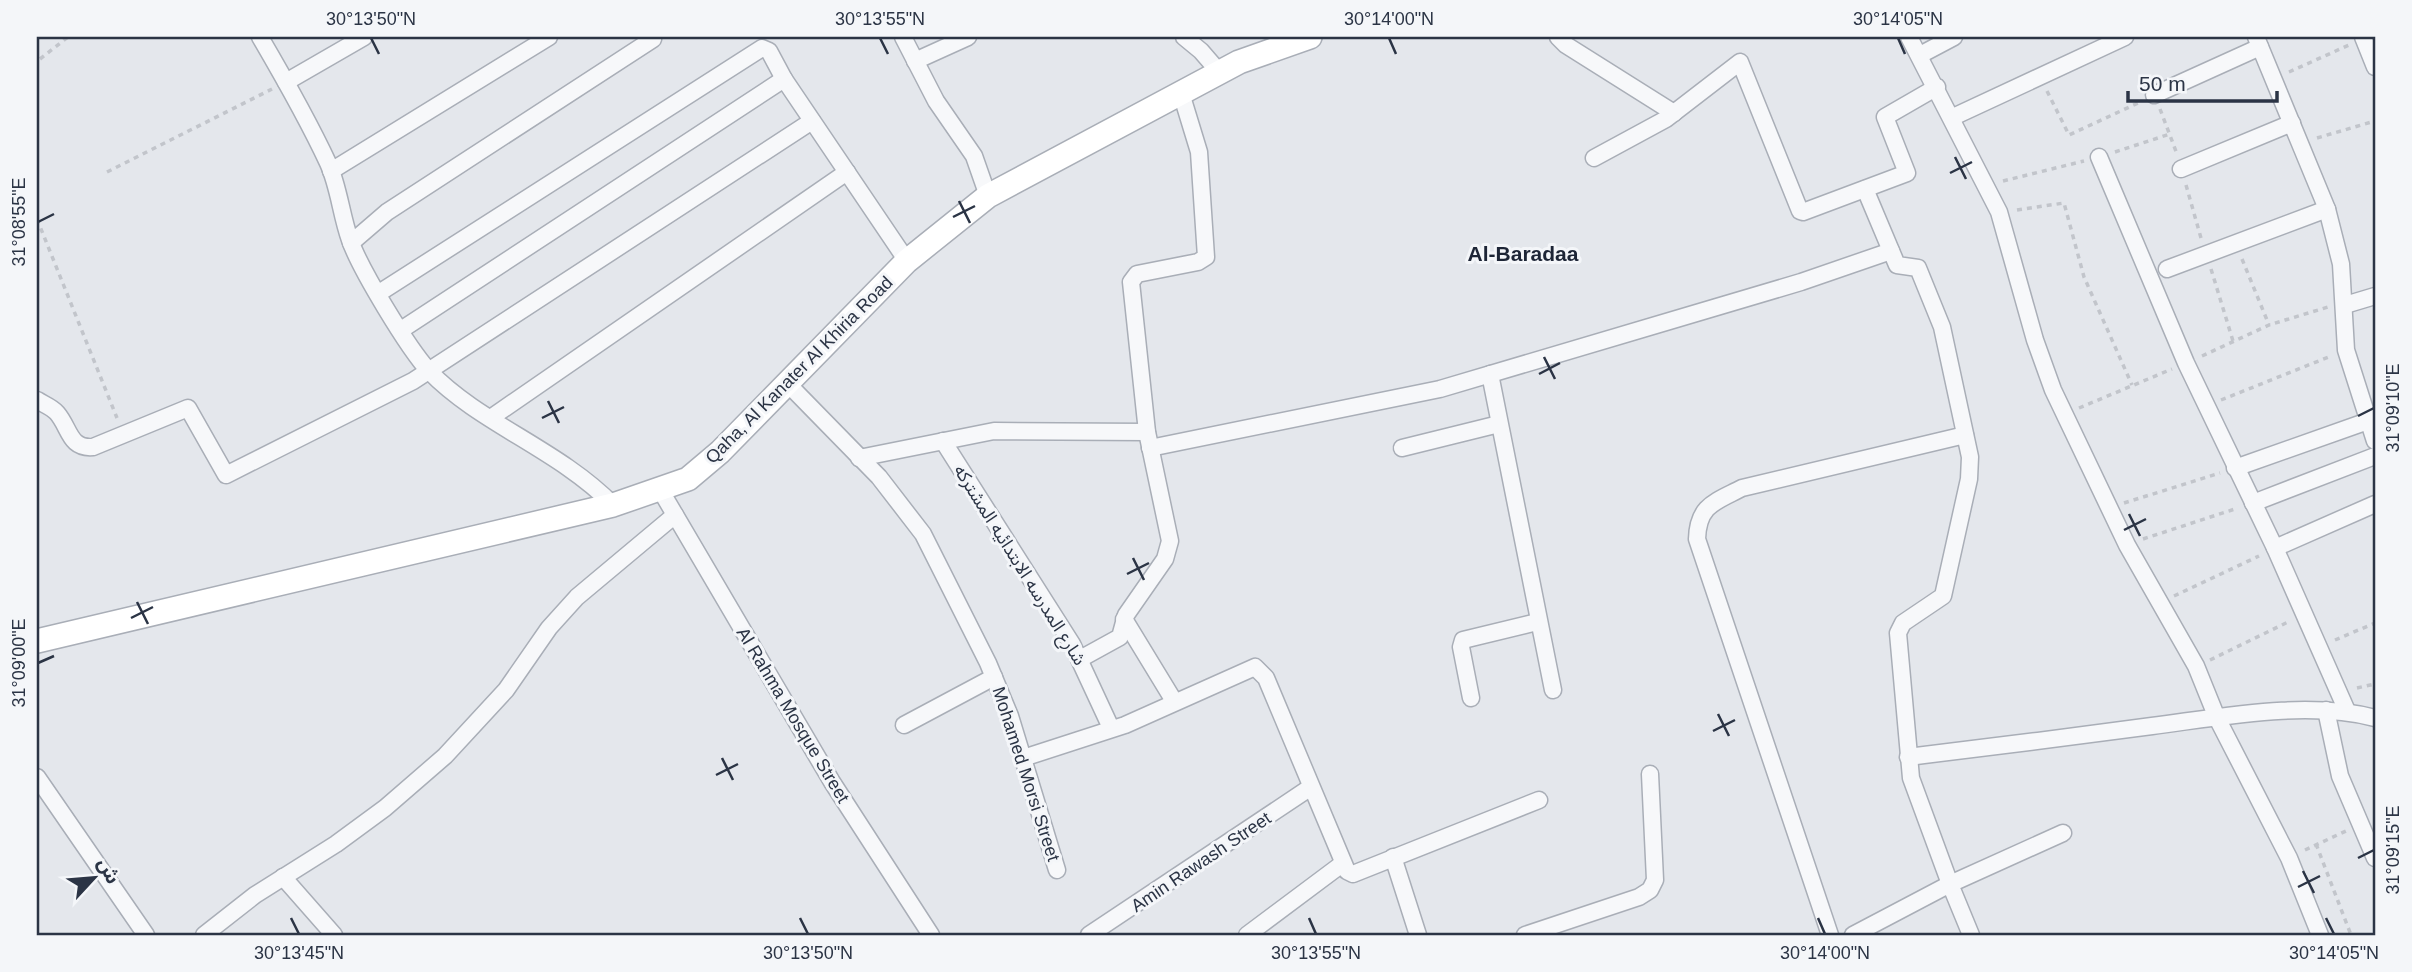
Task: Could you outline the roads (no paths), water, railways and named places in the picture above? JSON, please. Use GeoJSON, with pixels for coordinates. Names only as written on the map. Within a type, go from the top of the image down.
{"type":"FeatureCollection","features":[{"type":"Feature","properties":{"kind":"street"},"geometry":{"type":"LineString","coordinates":[[260,37],[331,171],[351,243],[401,330],[428,370],[492,417],[564,462],[590,481],[613,505]]}},
{"type":"Feature","properties":{"kind":"street"},"geometry":{"type":"LineString","coordinates":[[286,82],[363,37]]}},
{"type":"Feature","properties":{"kind":"street"},"geometry":{"type":"LineString","coordinates":[[331,171],[549,37]]}},
{"type":"Feature","properties":{"kind":"street"},"geometry":{"type":"LineString","coordinates":[[903,37],[936,101],[974,156],[988,196]]}},
{"type":"Feature","properties":{"kind":"street"},"geometry":{"type":"LineString","coordinates":[[915,61],[968,37]]}},
{"type":"Feature","properties":{"kind":"street"},"geometry":{"type":"LineString","coordinates":[[1184,37],[1201,51],[1220,73]]}},
{"type":"Feature","properties":{"kind":"street","name":"Qaha, Al Kanater Al Khiria Road"},"geometry":{"type":"LineString","coordinates":[[37,641],[613,505],[661,491],[688,479],[705,467],[907,261],[988,196],[1259,53],[1310,37]]}},
{"type":"Feature","properties":{"kind":"street"},"geometry":{"type":"LineString","coordinates":[[1558,37],[1566,46],[1674,113]]}},
{"type":"Feature","properties":{"kind":"street"},"geometry":{"type":"LineString","coordinates":[[1909,37],[1953,117],[1999,212],[2035,340],[2064,414],[2127,544],[2196,666],[2217,718],[2289,858],[2320,935]]}},
{"type":"Feature","properties":{"kind":"street"},"geometry":{"type":"LineString","coordinates":[[1920,55],[1954,37]]}},
{"type":"Feature","properties":{"kind":"street"},"geometry":{"type":"LineString","coordinates":[[1953,117],[2125,37]]}},
{"type":"Feature","properties":{"kind":"street"},"geometry":{"type":"LineString","coordinates":[[2363,37],[2375,65]]}},
{"type":"Feature","properties":{"kind":"street"},"geometry":{"type":"LineString","coordinates":[[351,243],[387,212],[653,39]]}},
{"type":"Feature","properties":{"kind":"street"},"geometry":{"type":"LineString","coordinates":[[2154,95],[2258,42],[2327,209],[2341,264],[2346,350],[2375,441]]}},
{"type":"Feature","properties":{"kind":"street"},"geometry":{"type":"LineString","coordinates":[[379,293],[758,48],[769,51],[784,79],[907,261]]}},
{"type":"Feature","properties":{"kind":"street"},"geometry":{"type":"LineString","coordinates":[[1594,158],[1674,113],[1740,62],[1800,211],[1803,212],[1906,173],[1885,117],[1937,87]]}},
{"type":"Feature","properties":{"kind":"street"},"geometry":{"type":"LineString","coordinates":[[401,330],[784,79]]}},
{"type":"Feature","properties":{"kind":"street"},"geometry":{"type":"LineString","coordinates":[[1080,659],[1116,641],[1124,619],[1165,559],[1170,541],[1147,432],[1131,282],[1137,274],[1198,262],[1206,257],[1201,163],[1181,93]]}},
{"type":"Feature","properties":{"kind":"street"},"geometry":{"type":"LineString","coordinates":[[37,400],[57,413],[75,444],[81,448],[93,447],[188,408],[226,475],[428,370],[813,121]]}},
{"type":"Feature","properties":{"kind":"street"},"geometry":{"type":"LineString","coordinates":[[2181,169],[2292,123]]}},
{"type":"Feature","properties":{"kind":"street"},"geometry":{"type":"LineString","coordinates":[[2099,157],[2186,363],[2275,548],[2347,711]]}},
{"type":"Feature","properties":{"kind":"street"},"geometry":{"type":"LineString","coordinates":[[492,417],[847,172]]}},
{"type":"Feature","properties":{"kind":"street"},"geometry":{"type":"LineString","coordinates":[[1865,189],[1899,267],[1920,270],[1936,307],[1970,469],[1945,593],[1941,599],[1903,622],[1898,633],[1908,757],[1917,798],[1971,935]]}},
{"type":"Feature","properties":{"kind":"street"},"geometry":{"type":"LineString","coordinates":[[2167,269],[2327,209]]}},
{"type":"Feature","properties":{"kind":"street"},"geometry":{"type":"LineString","coordinates":[[1150,448],[1394,400],[1801,282],[1891,251]]}},
{"type":"Feature","properties":{"kind":"street"},"geometry":{"type":"LineString","coordinates":[[2345,305],[2375,296]]}},
{"type":"Feature","properties":{"kind":"street"},"geometry":{"type":"LineString","coordinates":[[1490,374],[1537,622],[1553,690]]}},
{"type":"Feature","properties":{"kind":"street","name":"Mohamed Morsi Street"},"geometry":{"type":"LineString","coordinates":[[788,384],[895,495],[923,534],[994,677],[1010,716],[1057,870]]}},
{"type":"Feature","properties":{"kind":"street"},"geometry":{"type":"LineString","coordinates":[[2235,468],[2368,421]]}},
{"type":"Feature","properties":{"kind":"street"},"geometry":{"type":"LineString","coordinates":[[1402,448],[1499,424]]}},
{"type":"Feature","properties":{"kind":"street"},"geometry":{"type":"LineString","coordinates":[[859,458],[1010,430],[1147,432]]}},
{"type":"Feature","properties":{"kind":"street"},"geometry":{"type":"LineString","coordinates":[[1830,935],[1698,539],[1698,522],[1709,505],[1742,488],[1965,435]]}},
{"type":"Feature","properties":{"kind":"street","name":"شارع المدرسه الابتدائيه المشتركه"},"geometry":{"type":"LineString","coordinates":[[943,441],[1080,659],[1111,728]]}},
{"type":"Feature","properties":{"kind":"street"},"geometry":{"type":"LineString","coordinates":[[2253,503],[2375,456]]}},
{"type":"Feature","properties":{"kind":"street","name":"Al Rahma Mosque Street"},"geometry":{"type":"LineString","coordinates":[[661,491],[838,793],[931,935]]}},
{"type":"Feature","properties":{"kind":"street"},"geometry":{"type":"LineString","coordinates":[[2275,548],[2375,504]]}},
{"type":"Feature","properties":{"kind":"street"},"geometry":{"type":"LineString","coordinates":[[204,935],[283,877],[385,808],[445,756],[506,690],[549,628],[577,597],[675,515]]}},
{"type":"Feature","properties":{"kind":"street"},"geometry":{"type":"LineString","coordinates":[[1124,619],[1174,701]]}},
{"type":"Feature","properties":{"kind":"street"},"geometry":{"type":"LineString","coordinates":[[1471,698],[1461,647],[1463,640],[1537,622]]}},
{"type":"Feature","properties":{"kind":"street"},"geometry":{"type":"LineString","coordinates":[[1023,758],[1125,725],[1249,667],[1260,668],[1342,864],[1353,874],[1539,800]]}},
{"type":"Feature","properties":{"kind":"street"},"geometry":{"type":"LineString","coordinates":[[904,724],[994,677]]}},
{"type":"Feature","properties":{"kind":"street"},"geometry":{"type":"LineString","coordinates":[[1908,757],[2217,718],[2326,710],[2347,711],[2375,718]]}},
{"type":"Feature","properties":{"kind":"street"},"geometry":{"type":"LineString","coordinates":[[2326,710],[2340,776],[2375,858]]}},
{"type":"Feature","properties":{"kind":"street"},"geometry":{"type":"LineString","coordinates":[[1525,935],[1639,897],[1650,890],[1655,880],[1650,774]]}},
{"type":"Feature","properties":{"kind":"street"},"geometry":{"type":"LineString","coordinates":[[37,776],[146,935]]}},
{"type":"Feature","properties":{"kind":"street","name":"Amin Rawash Street"},"geometry":{"type":"LineString","coordinates":[[1089,935],[1311,788]]}},
{"type":"Feature","properties":{"kind":"street"},"geometry":{"type":"LineString","coordinates":[[1853,935],[1950,884],[2063,833]]}},
{"type":"Feature","properties":{"kind":"street"},"geometry":{"type":"LineString","coordinates":[[1393,857],[1418,935]]}},
{"type":"Feature","properties":{"kind":"street"},"geometry":{"type":"LineString","coordinates":[[1247,935],[1342,864]]}},
{"type":"Feature","properties":{"kind":"street"},"geometry":{"type":"LineString","coordinates":[[283,877],[334,935]]}},
{"type":"Feature","properties":{"kind":"district","name":"Al-Baradaa"},"geometry":{"type":"Point","coordinates":[1523,254]}}]}
